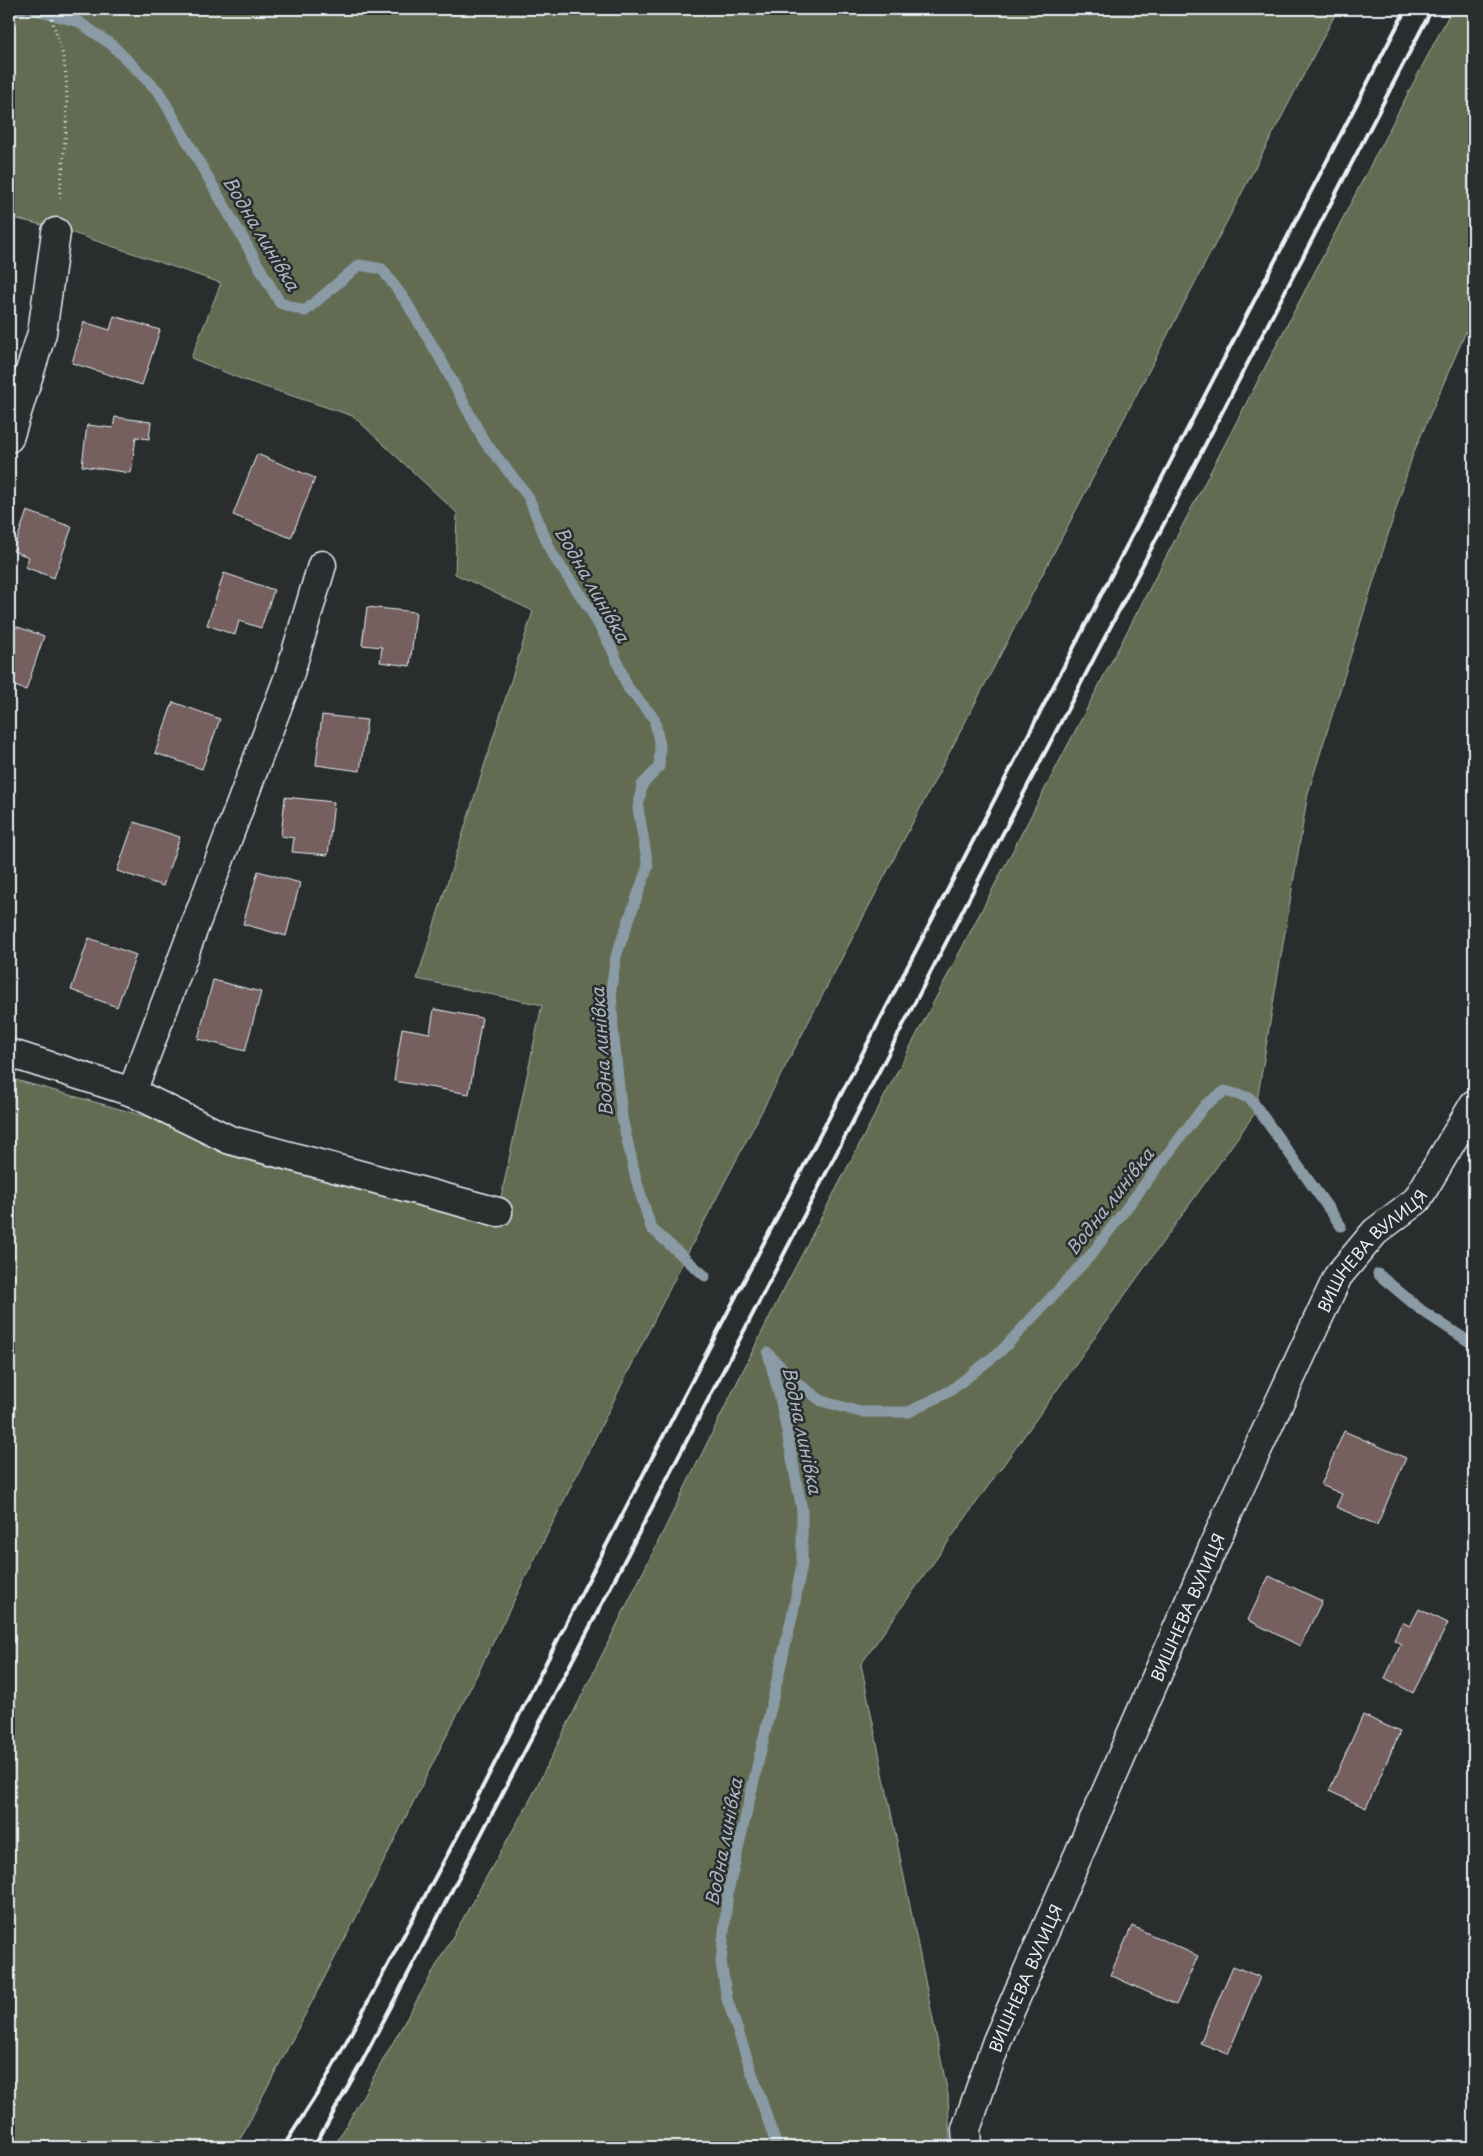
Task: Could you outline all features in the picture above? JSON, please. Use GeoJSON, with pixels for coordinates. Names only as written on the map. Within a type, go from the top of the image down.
{"type":"FeatureCollection","features":[{"type":"Feature","properties":{"kind":"street"},"geometry":{"type":"LineString","coordinates":[[9,438],[42,333],[56,232]]}},
{"type":"Feature","properties":{"kind":"street"},"geometry":{"type":"LineString","coordinates":[[132,1092],[289,676],[322,565]]}},
{"type":"Feature","properties":{"kind":"street"},"geometry":{"type":"LineString","coordinates":[[9,1053],[132,1092],[230,1140],[498,1212]]}},
{"type":"Feature","properties":{"kind":"street","name":"ВИШНЕВА ВУЛИЦЯ"},"geometry":{"type":"LineString","coordinates":[[967,2147],[966,2129],[997,2041],[1228,1513],[1338,1276],[1376,1232],[1417,1200],[1474,1104]]}},
{"type":"Feature","properties":{"kind":"path"},"geometry":{"type":"LineString","coordinates":[[50,9],[52,25],[63,57],[66,94],[56,232]]}},
{"type":"Feature","properties":{"kind":"green space"},"geometry":{"type":"Polygon","coordinates":[[[9,9],[1338,9],[683,1262],[352,1925],[236,2147],[9,2147],[9,1078],[230,1140],[498,1211],[542,1005],[417,979],[533,611],[455,574],[457,513],[353,416],[241,379],[191,358],[221,283],[67,231],[9,217],[9,9]]]}},
{"type":"Feature","properties":{"kind":"green space"},"geometry":{"type":"Polygon","coordinates":[[[1452,9],[1474,9],[1474,313],[1413,454],[1308,793],[1255,1113],[861,1664],[948,2094],[950,2147],[334,2147],[531,1798],[774,1308],[1452,9]]]}},
{"type":"Feature","properties":{"kind":"building"},"geometry":{"type":"Polygon","coordinates":[[[114,316],[160,330],[142,385],[72,363],[84,322],[110,330],[114,316]]]}},
{"type":"Feature","properties":{"kind":"building"},"geometry":{"type":"Polygon","coordinates":[[[115,417],[151,422],[149,439],[136,437],[131,473],[82,466],[87,425],[113,428],[115,417]]]}},
{"type":"Feature","properties":{"kind":"building"},"geometry":{"type":"Polygon","coordinates":[[[257,454],[315,478],[291,538],[233,515],[257,454]]]}},
{"type":"Feature","properties":{"kind":"building"},"geometry":{"type":"Polygon","coordinates":[[[27,511],[72,527],[54,578],[25,567],[29,557],[13,551],[27,511]]]}},
{"type":"Feature","properties":{"kind":"building"},"geometry":{"type":"Polygon","coordinates":[[[224,573],[274,590],[261,628],[239,621],[235,635],[207,625],[224,573]]]}},
{"type":"Feature","properties":{"kind":"building"},"geometry":{"type":"Polygon","coordinates":[[[367,607],[416,612],[410,666],[380,662],[382,647],[362,645],[367,607]]]}},
{"type":"Feature","properties":{"kind":"building"},"geometry":{"type":"Polygon","coordinates":[[[9,624],[44,636],[26,690],[9,684],[9,624]]]}},
{"type":"Feature","properties":{"kind":"building"},"geometry":{"type":"Polygon","coordinates":[[[173,702],[220,719],[202,769],[155,753],[173,702]]]}},
{"type":"Feature","properties":{"kind":"building"},"geometry":{"type":"Polygon","coordinates":[[[322,715],[367,720],[360,771],[316,765],[322,715]]]}},
{"type":"Feature","properties":{"kind":"building"},"geometry":{"type":"Polygon","coordinates":[[[285,797],[334,802],[328,855],[292,852],[294,838],[281,836],[285,797]]]}},
{"type":"Feature","properties":{"kind":"building"},"geometry":{"type":"Polygon","coordinates":[[[134,822],[180,837],[163,886],[117,871],[134,822]]]}},
{"type":"Feature","properties":{"kind":"building"},"geometry":{"type":"Polygon","coordinates":[[[258,871],[300,883],[286,936],[243,924],[258,871]]]}},
{"type":"Feature","properties":{"kind":"building"},"geometry":{"type":"Polygon","coordinates":[[[89,938],[136,955],[117,1007],[71,990],[89,938]]]}},
{"type":"Feature","properties":{"kind":"building"},"geometry":{"type":"Polygon","coordinates":[[[213,980],[261,992],[245,1051],[198,1039],[213,980]]]}},
{"type":"Feature","properties":{"kind":"building"},"geometry":{"type":"Polygon","coordinates":[[[434,1009],[482,1018],[469,1094],[394,1081],[402,1028],[430,1033],[434,1009]]]}},
{"type":"Feature","properties":{"kind":"building"},"geometry":{"type":"Polygon","coordinates":[[[1344,1431],[1406,1458],[1377,1525],[1336,1507],[1342,1494],[1321,1485],[1344,1431]]]}},
{"type":"Feature","properties":{"kind":"building"},"geometry":{"type":"Polygon","coordinates":[[[1269,1576],[1322,1601],[1300,1646],[1248,1620],[1269,1576]]]}},
{"type":"Feature","properties":{"kind":"building"},"geometry":{"type":"Polygon","coordinates":[[[1419,1609],[1448,1623],[1413,1693],[1385,1678],[1401,1644],[1394,1640],[1402,1622],[1410,1626],[1419,1609]]]}},
{"type":"Feature","properties":{"kind":"building"},"geometry":{"type":"Polygon","coordinates":[[[1363,1715],[1400,1732],[1366,1808],[1329,1791],[1363,1715]]]}},
{"type":"Feature","properties":{"kind":"building"},"geometry":{"type":"Polygon","coordinates":[[[1132,1926],[1198,1956],[1176,2005],[1110,1975],[1132,1926]]]}},
{"type":"Feature","properties":{"kind":"building"},"geometry":{"type":"Polygon","coordinates":[[[1233,1966],[1260,1977],[1228,2054],[1200,2043],[1233,1966]]]}},
{"type":"Feature","properties":{"kind":"waterway","name":"Водна линівка"},"geometry":{"type":"LineString","coordinates":[[9,10],[23,9]]}},
{"type":"Feature","properties":{"kind":"waterway","name":"Водна линівка"},"geometry":{"type":"LineString","coordinates":[[33,9],[79,22],[112,45],[159,92],[280,303],[305,311],[359,265],[382,269],[405,300],[440,358],[484,441],[528,496],[552,554],[590,609],[612,649],[628,688],[654,718],[660,746],[659,767],[642,785],[638,808],[648,866],[616,956],[611,989],[613,1029],[622,1118],[636,1179],[651,1228],[705,1276]]}},
{"type":"Feature","properties":{"kind":"waterway","name":"Водна линівка"},"geometry":{"type":"LineString","coordinates":[[769,1355],[797,1383],[822,1401],[860,1412],[909,1412],[950,1391],[1002,1350],[1090,1256],[1205,1105],[1225,1091],[1250,1098],[1341,1226]]}},
{"type":"Feature","properties":{"kind":"waterway"},"geometry":{"type":"LineString","coordinates":[[1378,1274],[1421,1310],[1474,1345]]}},
{"type":"Feature","properties":{"kind":"waterway","name":"Водна линівка"},"geometry":{"type":"LineString","coordinates":[[768,1353],[781,1402],[802,1510],[802,1564],[793,1612],[728,1892],[721,1962],[727,1999],[777,2147]]}},
{"type":"Feature","properties":{"kind":"railway"},"geometry":{"type":"LineString","coordinates":[[283,2147],[324,2083],[459,1833],[581,1594],[1406,9]]}},
{"type":"Feature","properties":{"kind":"railway"},"geometry":{"type":"LineString","coordinates":[[314,2147],[363,2060],[582,1642],[1432,9]]}}]}
